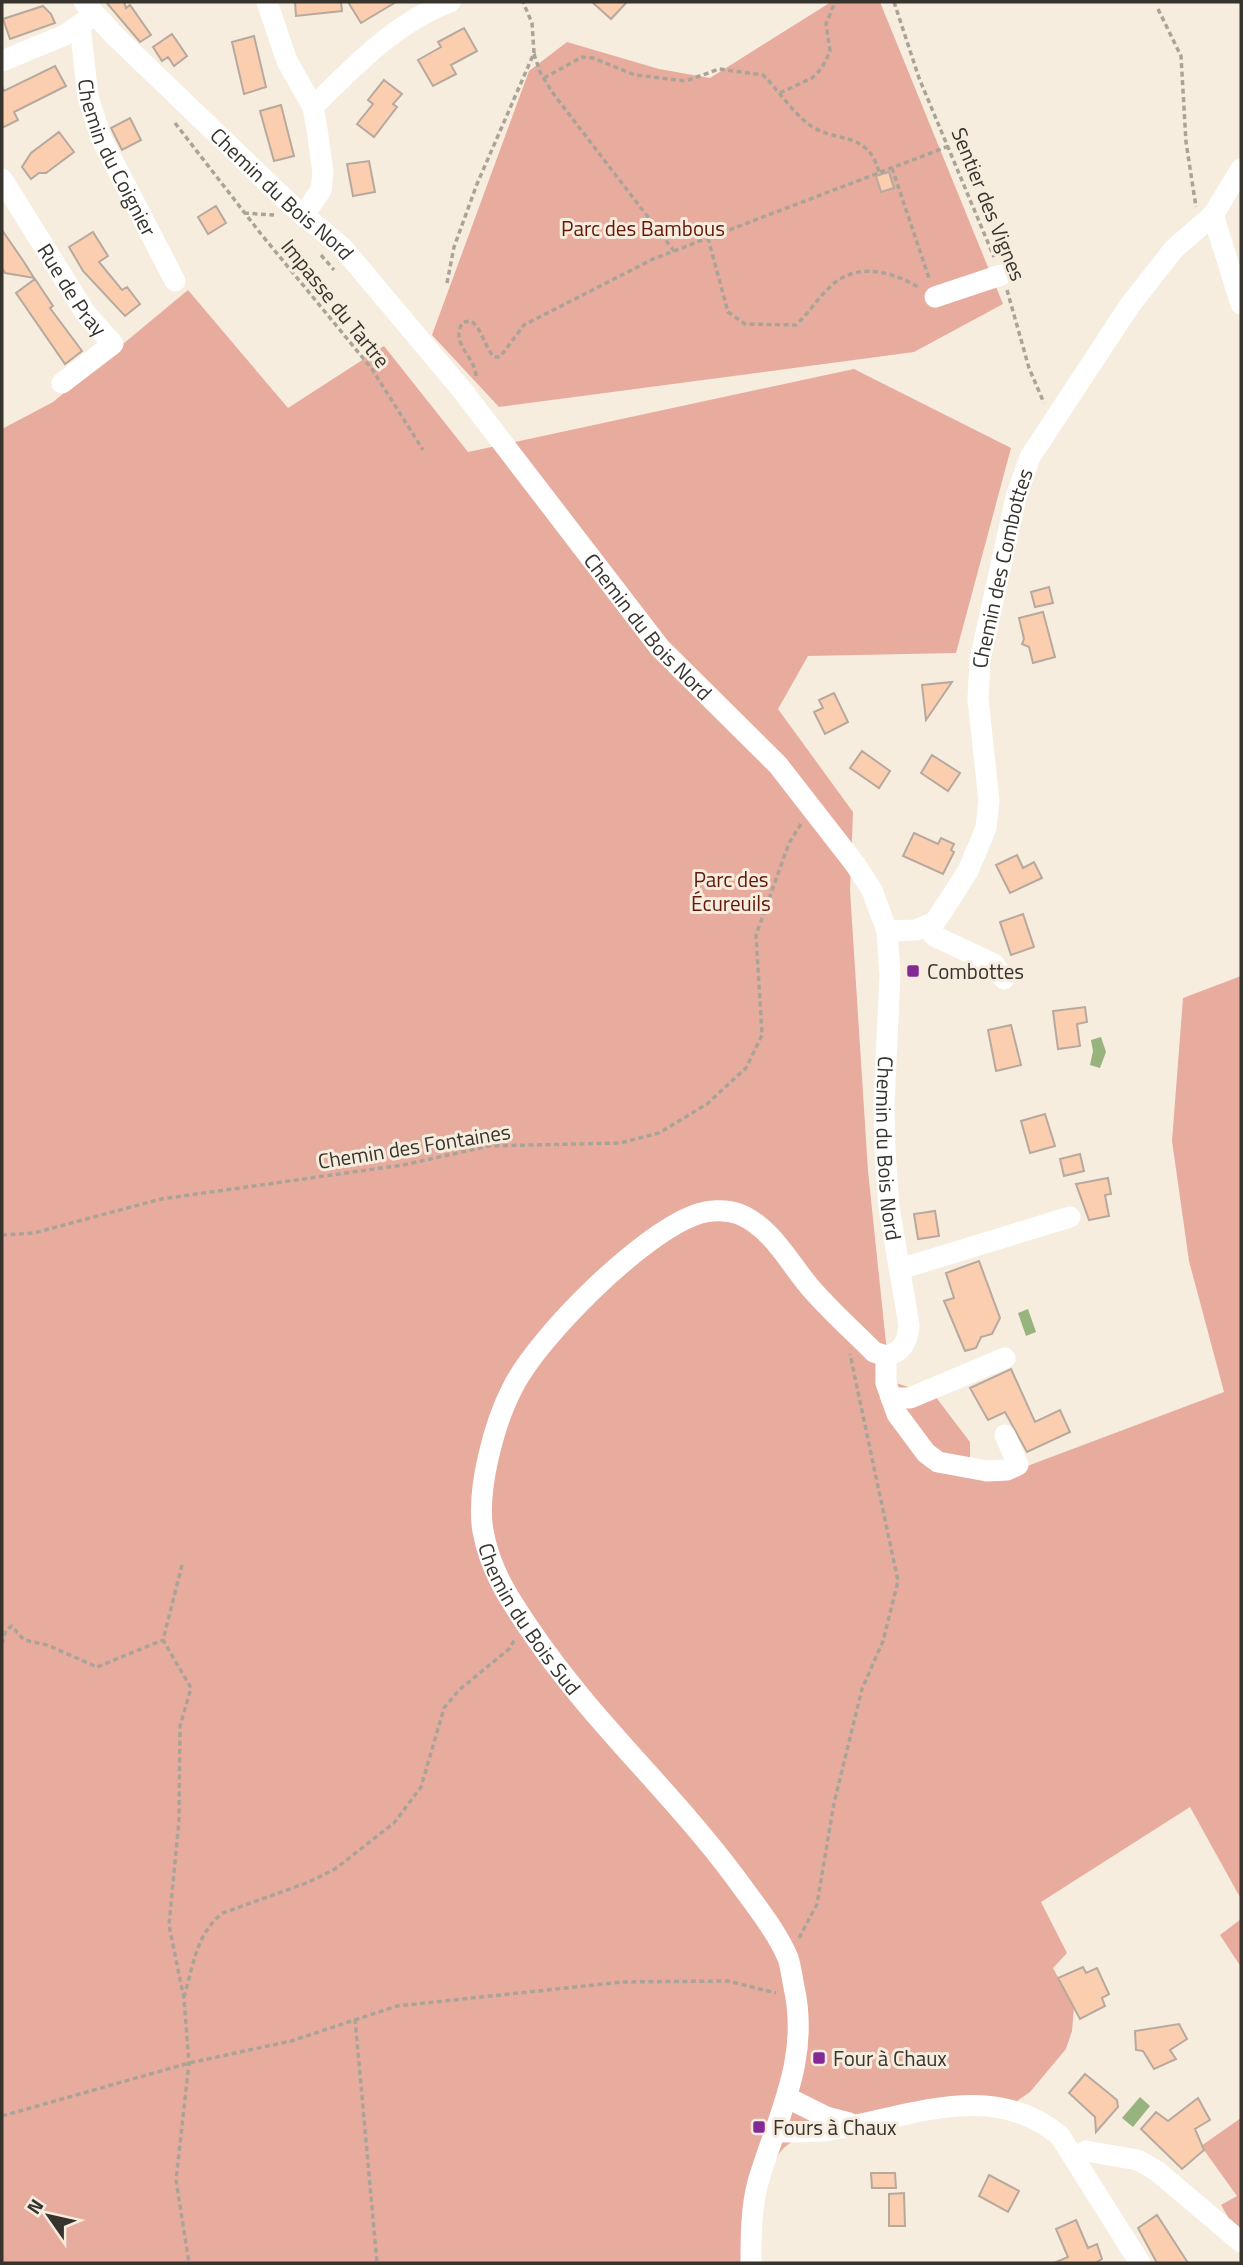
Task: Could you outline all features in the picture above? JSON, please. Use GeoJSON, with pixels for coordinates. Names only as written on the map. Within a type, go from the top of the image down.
{"type":"FeatureCollection","features":[{"type":"Feature","properties":{"kind":"street"},"geometry":{"type":"LineString","coordinates":[[267,2],[287,61],[313,107],[323,173],[321,190],[296,210]]}},
{"type":"Feature","properties":{"kind":"street"},"geometry":{"type":"LineString","coordinates":[[313,107],[353,66],[388,39],[450,2]]}},
{"type":"Feature","properties":{"kind":"street"},"geometry":{"type":"LineString","coordinates":[[2,61],[86,14]]}},
{"type":"Feature","properties":{"kind":"street","name":"Chemin du Bois Nord"},"geometry":{"type":"LineString","coordinates":[[86,14],[296,210],[342,247],[462,390],[660,648],[778,765],[872,890],[887,930],[890,975],[884,1105],[885,1150],[889,1208],[909,1338],[902,1349],[880,1354]]}},
{"type":"Feature","properties":{"kind":"street","name":"Chemin du Coignier"},"geometry":{"type":"LineString","coordinates":[[86,14],[89,97],[101,138],[175,281]]}},
{"type":"Feature","properties":{"kind":"street","name":"Chemin des Combottes"},"geometry":{"type":"LineString","coordinates":[[928,928],[942,915],[968,871],[989,816],[978,699],[980,660],[1016,497],[1031,457],[1054,417],[1130,305],[1174,249],[1207,220],[1241,169]]}},
{"type":"Feature","properties":{"kind":"street","name":"Rue de Pray"},"geometry":{"type":"LineString","coordinates":[[2,179],[86,314],[113,344],[62,383]]}},
{"type":"Feature","properties":{"kind":"street"},"geometry":{"type":"LineString","coordinates":[[1207,220],[1241,304]]}},
{"type":"Feature","properties":{"kind":"street"},"geometry":{"type":"LineString","coordinates":[[935,297],[1001,275]]}},
{"type":"Feature","properties":{"kind":"street"},"geometry":{"type":"LineString","coordinates":[[887,930],[928,928],[934,936],[994,964],[1004,979]]}},
{"type":"Feature","properties":{"kind":"street","name":"Chemin du Bois Sud"},"geometry":{"type":"LineString","coordinates":[[751,2263],[757,2184],[795,2073],[800,2026],[788,1959],[754,1902],[712,1845],[582,1702],[505,1595],[490,1560],[482,1527],[485,1477],[494,1432],[514,1384],[530,1359],[566,1318],[629,1258],[695,1214],[718,1211],[739,1214],[775,1242],[814,1292],[880,1354]]}},
{"type":"Feature","properties":{"kind":"street"},"geometry":{"type":"LineString","coordinates":[[900,1269],[1070,1217]]}},
{"type":"Feature","properties":{"kind":"street"},"geometry":{"type":"LineString","coordinates":[[880,1354],[891,1398],[905,1427],[926,1453],[938,1462],[987,1471],[1007,1470],[1018,1465],[1005,1435]]}},
{"type":"Feature","properties":{"kind":"street"},"geometry":{"type":"LineString","coordinates":[[891,1398],[910,1398],[1005,1358]]}},
{"type":"Feature","properties":{"kind":"street"},"geometry":{"type":"LineString","coordinates":[[788,2098],[826,2117],[851,2124]]}},
{"type":"Feature","properties":{"kind":"street"},"geometry":{"type":"LineString","coordinates":[[777,2132],[832,2130],[957,2104],[991,2105],[1020,2111],[1044,2122],[1060,2136],[1140,2263]]}},
{"type":"Feature","properties":{"kind":"street"},"geometry":{"type":"LineString","coordinates":[[1076,2159],[1086,2151],[1138,2161],[1183,2191],[1241,2242]]}},
{"type":"Feature","properties":{"kind":"path"},"geometry":{"type":"LineString","coordinates":[[523,2],[531,23],[534,53],[544,78],[674,251]]}},
{"type":"Feature","properties":{"kind":"path"},"geometry":{"type":"LineString","coordinates":[[780,93],[812,78],[822,68],[830,51],[826,24],[835,2]]}},
{"type":"Feature","properties":{"kind":"path","name":"Sentier des Vignes"},"geometry":{"type":"LineString","coordinates":[[894,2],[919,78],[1001,275],[1029,368],[1042,400],[1054,417]]}},
{"type":"Feature","properties":{"kind":"path"},"geometry":{"type":"LineString","coordinates":[[1158,9],[1181,56],[1185,142],[1207,220]]}},
{"type":"Feature","properties":{"kind":"path"},"geometry":{"type":"LineString","coordinates":[[447,284],[454,247],[477,184],[534,53]]}},
{"type":"Feature","properties":{"kind":"path"},"geometry":{"type":"LineString","coordinates":[[544,78],[582,57],[593,58],[635,75],[686,81],[719,69],[763,75],[807,123],[824,133],[858,142],[869,150],[879,173]]}},
{"type":"Feature","properties":{"kind":"path","name":"Impasse du Tartre"},"geometry":{"type":"LineString","coordinates":[[172,118],[244,213],[372,369],[423,450]]}},
{"type":"Feature","properties":{"kind":"path"},"geometry":{"type":"LineString","coordinates":[[462,390],[475,379],[476,373],[458,339],[458,330],[463,322],[471,321],[478,326],[486,348],[494,357],[500,358],[524,325],[674,251],[949,146]]}},
{"type":"Feature","properties":{"kind":"path"},"geometry":{"type":"LineString","coordinates":[[892,168],[935,297]]}},
{"type":"Feature","properties":{"kind":"path"},"geometry":{"type":"LineString","coordinates":[[244,213],[275,214],[296,210]]}},
{"type":"Feature","properties":{"kind":"path"},"geometry":{"type":"LineString","coordinates":[[708,239],[727,312],[745,324],[796,325],[831,286],[860,270],[899,276],[935,297]]}},
{"type":"Feature","properties":{"kind":"path","name":"Chemin des Fontaines"},"geometry":{"type":"LineString","coordinates":[[2,1236],[34,1233],[161,1199],[403,1165],[489,1146],[620,1143],[659,1133],[707,1104],[746,1068],[762,1035],[756,935],[789,844],[806,815],[814,810]]}},
{"type":"Feature","properties":{"kind":"path"},"geometry":{"type":"LineString","coordinates":[[788,1959],[817,1903],[834,1802],[862,1689],[883,1641],[898,1581],[872,1447],[854,1380],[847,1331],[850,1327]]}},
{"type":"Feature","properties":{"kind":"path"},"geometry":{"type":"LineString","coordinates":[[183,1564],[163,1640],[191,1688],[180,1726],[179,1820],[169,1925],[184,2000],[189,2063],[176,2180],[189,2263]]}},
{"type":"Feature","properties":{"kind":"path"},"geometry":{"type":"LineString","coordinates":[[184,2000],[200,1939],[211,1922],[223,1913],[309,1882],[335,1869],[394,1823],[421,1787],[444,1708],[459,1690],[509,1649],[517,1635],[518,1613]]}},
{"type":"Feature","properties":{"kind":"path"},"geometry":{"type":"LineString","coordinates":[[2,1644],[6,1630],[12,1626],[24,1640],[47,1645],[97,1667],[163,1640]]}},
{"type":"Feature","properties":{"kind":"path"},"geometry":{"type":"LineString","coordinates":[[2,2116],[189,2063],[292,2041],[397,2006],[622,1982],[728,1981],[797,1998]]}},
{"type":"Feature","properties":{"kind":"path"},"geometry":{"type":"LineString","coordinates":[[355,2019],[377,2263]]}},
{"type":"Feature","properties":{"kind":"green space","name":"Parc des Bambous"},"geometry":{"type":"Polygon","coordinates":[[[831,2],[880,2],[1003,304],[914,352],[499,407],[432,335],[529,71],[567,42],[659,69],[710,78],[831,2]]]}},
{"type":"Feature","properties":{"kind":"green space","name":"Parc des Écureuils"},"geometry":{"type":"Polygon","coordinates":[[[188,290],[288,408],[384,346],[468,452],[854,369],[1011,448],[956,653],[808,656],[778,709],[853,812],[850,890],[868,1171],[890,1381],[935,1396],[970,1442],[970,1472],[1009,1473],[1224,1392],[1189,1261],[1172,1141],[1183,998],[1241,976],[1241,1899],[1190,1807],[1041,1902],[1067,1953],[1053,1968],[1074,2007],[1072,2031],[1066,2049],[1030,2092],[1017,2101],[977,2112],[806,2135],[790,2143],[774,2161],[765,2188],[759,2263],[2,2263],[2,429],[53,402],[188,290]]]}},
{"type":"Feature","properties":{"kind":"green space"},"geometry":{"type":"Polygon","coordinates":[[[1241,1919],[1241,1967],[1220,1935],[1241,1919]]]}},
{"type":"Feature","properties":{"kind":"green space"},"geometry":{"type":"Polygon","coordinates":[[[1241,2118],[1241,2253],[1228,2239],[1238,2234],[1221,2205],[1237,2196],[1201,2146],[1241,2118]]]}},
{"type":"Feature","properties":{"kind":"shaded area"},"geometry":{"type":"Polygon","coordinates":[[[1101,1037],[1106,1052],[1100,1068],[1090,1065],[1093,1051],[1091,1040],[1101,1037]]]}},
{"type":"Feature","properties":{"kind":"shaded area"},"geometry":{"type":"Polygon","coordinates":[[[1028,1309],[1036,1332],[1026,1336],[1018,1313],[1028,1309]]]}},
{"type":"Feature","properties":{"kind":"shaded area"},"geometry":{"type":"Polygon","coordinates":[[[1140,2097],[1150,2106],[1133,2127],[1122,2118],[1140,2097]]]}},
{"type":"Feature","properties":{"kind":"building"},"geometry":{"type":"Polygon","coordinates":[[[106,2],[124,2],[126,8],[130,5],[151,35],[140,42],[106,2]]]}},
{"type":"Feature","properties":{"kind":"building"},"geometry":{"type":"Polygon","coordinates":[[[295,2],[341,2],[342,11],[296,16],[295,2]]]}},
{"type":"Feature","properties":{"kind":"building"},"geometry":{"type":"Polygon","coordinates":[[[348,2],[396,2],[361,23],[348,2]]]}},
{"type":"Feature","properties":{"kind":"building"},"geometry":{"type":"Polygon","coordinates":[[[592,2],[627,2],[611,19],[592,2]]]}},
{"type":"Feature","properties":{"kind":"building"},"geometry":{"type":"Polygon","coordinates":[[[43,6],[55,23],[10,39],[3,19],[43,6]]]}},
{"type":"Feature","properties":{"kind":"building"},"geometry":{"type":"Polygon","coordinates":[[[464,28],[477,51],[451,65],[456,74],[433,86],[418,60],[441,47],[438,42],[464,28]]]}},
{"type":"Feature","properties":{"kind":"building"},"geometry":{"type":"Polygon","coordinates":[[[172,34],[187,56],[174,66],[168,57],[162,61],[153,47],[172,34]]]}},
{"type":"Feature","properties":{"kind":"building"},"geometry":{"type":"Polygon","coordinates":[[[254,36],[266,87],[244,94],[232,42],[254,36]]]}},
{"type":"Feature","properties":{"kind":"building"},"geometry":{"type":"Polygon","coordinates":[[[55,66],[66,86],[14,112],[18,120],[2,128],[2,86],[4,91],[55,66]]]}},
{"type":"Feature","properties":{"kind":"building"},"geometry":{"type":"Polygon","coordinates":[[[384,80],[402,94],[393,104],[397,107],[374,137],[357,124],[373,104],[368,100],[384,80]]]}},
{"type":"Feature","properties":{"kind":"building"},"geometry":{"type":"Polygon","coordinates":[[[281,105],[294,156],[274,161],[260,111],[281,105]]]}},
{"type":"Feature","properties":{"kind":"building"},"geometry":{"type":"Polygon","coordinates":[[[130,118],[141,140],[122,150],[111,128],[130,118]]]}},
{"type":"Feature","properties":{"kind":"building"},"geometry":{"type":"Polygon","coordinates":[[[59,132],[74,152],[46,173],[39,173],[31,179],[22,167],[31,153],[59,132]]]}},
{"type":"Feature","properties":{"kind":"building"},"geometry":{"type":"Polygon","coordinates":[[[369,161],[375,192],[353,196],[347,164],[369,161]]]}},
{"type":"Feature","properties":{"kind":"building"},"geometry":{"type":"Polygon","coordinates":[[[889,172],[894,188],[881,192],[876,176],[889,172]]]}},
{"type":"Feature","properties":{"kind":"building"},"geometry":{"type":"Polygon","coordinates":[[[216,206],[226,223],[208,234],[198,217],[216,206]]]}},
{"type":"Feature","properties":{"kind":"building"},"geometry":{"type":"Polygon","coordinates":[[[2,230],[34,278],[5,273],[2,268],[2,230]]]}},
{"type":"Feature","properties":{"kind":"building"},"geometry":{"type":"Polygon","coordinates":[[[93,232],[108,256],[99,262],[122,290],[127,287],[140,304],[125,316],[83,271],[69,247],[93,232]]]}},
{"type":"Feature","properties":{"kind":"building"},"geometry":{"type":"Polygon","coordinates":[[[35,279],[53,306],[50,308],[82,351],[65,364],[16,293],[35,279]]]}},
{"type":"Feature","properties":{"kind":"building"},"geometry":{"type":"Polygon","coordinates":[[[1049,587],[1053,603],[1035,607],[1031,592],[1049,587]]]}},
{"type":"Feature","properties":{"kind":"building"},"geometry":{"type":"Polygon","coordinates":[[[1043,612],[1055,657],[1033,663],[1029,647],[1022,644],[1024,639],[1019,618],[1043,612]]]}},
{"type":"Feature","properties":{"kind":"building"},"geometry":{"type":"Polygon","coordinates":[[[952,682],[926,720],[922,685],[952,682]]]}},
{"type":"Feature","properties":{"kind":"building"},"geometry":{"type":"Polygon","coordinates":[[[834,693],[848,722],[825,734],[814,712],[823,708],[819,700],[834,693]]]}},
{"type":"Feature","properties":{"kind":"building"},"geometry":{"type":"Polygon","coordinates":[[[862,751],[890,771],[879,788],[850,768],[862,751]]]}},
{"type":"Feature","properties":{"kind":"building"},"geometry":{"type":"Polygon","coordinates":[[[932,755],[960,773],[948,791],[921,773],[932,755]]]}},
{"type":"Feature","properties":{"kind":"building"},"geometry":{"type":"Polygon","coordinates":[[[914,833],[938,844],[941,838],[954,844],[951,850],[954,852],[943,874],[903,856],[914,833]]]}},
{"type":"Feature","properties":{"kind":"building"},"geometry":{"type":"Polygon","coordinates":[[[1017,855],[1023,868],[1034,862],[1042,878],[1010,893],[996,865],[1017,855]]]}},
{"type":"Feature","properties":{"kind":"building"},"geometry":{"type":"Polygon","coordinates":[[[1023,914],[1034,947],[1011,955],[1000,922],[1023,914]]]}},
{"type":"Feature","properties":{"kind":"building"},"geometry":{"type":"Polygon","coordinates":[[[1085,1007],[1087,1022],[1077,1024],[1080,1046],[1058,1049],[1053,1011],[1085,1007]]]}},
{"type":"Feature","properties":{"kind":"building"},"geometry":{"type":"Polygon","coordinates":[[[1011,1025],[1021,1065],[996,1071],[988,1030],[1011,1025]]]}},
{"type":"Feature","properties":{"kind":"building"},"geometry":{"type":"Polygon","coordinates":[[[1045,1114],[1055,1146],[1030,1153],[1021,1121],[1045,1114]]]}},
{"type":"Feature","properties":{"kind":"building"},"geometry":{"type":"Polygon","coordinates":[[[1080,1154],[1084,1171],[1064,1176],[1060,1159],[1080,1154]]]}},
{"type":"Feature","properties":{"kind":"building"},"geometry":{"type":"Polygon","coordinates":[[[1108,1178],[1111,1194],[1105,1195],[1109,1216],[1089,1220],[1076,1184],[1108,1178]]]}},
{"type":"Feature","properties":{"kind":"building"},"geometry":{"type":"Polygon","coordinates":[[[935,1211],[939,1236],[918,1239],[914,1214],[935,1211]]]}},
{"type":"Feature","properties":{"kind":"building"},"geometry":{"type":"Polygon","coordinates":[[[979,1261],[1000,1318],[992,1334],[981,1337],[976,1348],[965,1351],[944,1301],[954,1298],[946,1273],[979,1261]]]}},
{"type":"Feature","properties":{"kind":"building"},"geometry":{"type":"Polygon","coordinates":[[[1011,1369],[1035,1422],[1060,1410],[1070,1432],[1027,1452],[1005,1412],[988,1420],[970,1388],[1011,1369]]]}},
{"type":"Feature","properties":{"kind":"building"},"geometry":{"type":"Polygon","coordinates":[[[1083,1967],[1086,1973],[1097,1968],[1109,1994],[1102,1998],[1105,2006],[1080,2019],[1058,1978],[1083,1967]]]}},
{"type":"Feature","properties":{"kind":"building"},"geometry":{"type":"Polygon","coordinates":[[[1179,2024],[1187,2039],[1170,2050],[1176,2059],[1154,2069],[1143,2051],[1136,2050],[1135,2031],[1179,2024]]]}},
{"type":"Feature","properties":{"kind":"building"},"geometry":{"type":"Polygon","coordinates":[[[1085,2074],[1117,2100],[1118,2107],[1096,2132],[1095,2117],[1069,2093],[1085,2074]]]}},
{"type":"Feature","properties":{"kind":"building"},"geometry":{"type":"Polygon","coordinates":[[[1198,2098],[1210,2120],[1195,2129],[1204,2150],[1182,2169],[1141,2129],[1156,2112],[1168,2121],[1198,2098]]]}},
{"type":"Feature","properties":{"kind":"building"},"geometry":{"type":"Polygon","coordinates":[[[871,2173],[895,2173],[896,2188],[872,2188],[871,2173]]]}},
{"type":"Feature","properties":{"kind":"building"},"geometry":{"type":"Polygon","coordinates":[[[989,2175],[1019,2191],[1008,2212],[979,2196],[989,2175]]]}},
{"type":"Feature","properties":{"kind":"building"},"geometry":{"type":"Polygon","coordinates":[[[904,2193],[905,2226],[889,2226],[889,2194],[904,2193]]]}},
{"type":"Feature","properties":{"kind":"building"},"geometry":{"type":"Polygon","coordinates":[[[1157,2215],[1188,2263],[1157,2263],[1138,2228],[1157,2215]]]}},
{"type":"Feature","properties":{"kind":"building"},"geometry":{"type":"Polygon","coordinates":[[[1076,2220],[1088,2248],[1097,2244],[1102,2259],[1095,2263],[1054,2263],[1068,2257],[1056,2229],[1076,2220]]]}},
{"type":"Feature","properties":{"kind":"place","name":"Combottes"},"geometry":{"type":"Point","coordinates":[913,971]}},
{"type":"Feature","properties":{"kind":"place","name":"Four à Chaux"},"geometry":{"type":"Point","coordinates":[819,2058]}},
{"type":"Feature","properties":{"kind":"place","name":"Fours à Chaux"},"geometry":{"type":"Point","coordinates":[759,2127]}}]}
